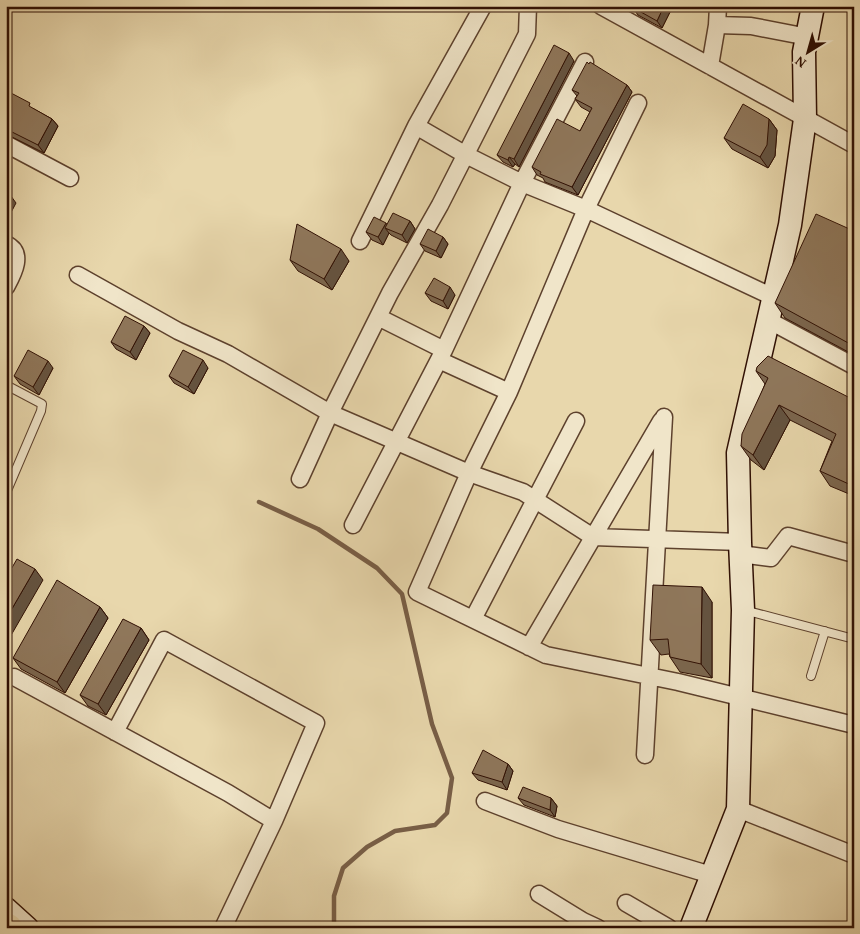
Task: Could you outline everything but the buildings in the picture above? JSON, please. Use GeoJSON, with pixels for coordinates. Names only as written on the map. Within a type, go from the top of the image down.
{"type":"FeatureCollection","features":[{"type":"Feature","properties":{"kind":"street"},"geometry":{"type":"LineString","coordinates":[[360,241],[416,126],[483,6]]}},
{"type":"Feature","properties":{"kind":"street"},"geometry":{"type":"LineString","coordinates":[[300,479],[330,413],[378,317],[466,156],[527,34],[528,6]]}},
{"type":"Feature","properties":{"kind":"street"},"geometry":{"type":"LineString","coordinates":[[601,6],[854,145]]}},
{"type":"Feature","properties":{"kind":"street"},"geometry":{"type":"LineString","coordinates":[[710,66],[717,25],[718,6]]}},
{"type":"Feature","properties":{"kind":"street"},"geometry":{"type":"LineString","coordinates":[[691,928],[738,809],[743,610],[738,453],[790,225],[806,119],[804,52],[812,6]]}},
{"type":"Feature","properties":{"kind":"street"},"geometry":{"type":"LineString","coordinates":[[717,25],[751,26],[808,37]]}},
{"type":"Feature","properties":{"kind":"street"},"geometry":{"type":"LineString","coordinates":[[353,525],[441,355],[522,183],[585,62]]}},
{"type":"Feature","properties":{"kind":"street"},"geometry":{"type":"LineString","coordinates":[[638,103],[586,209],[509,392],[469,473],[417,592],[546,655],[742,697],[854,725]]}},
{"type":"Feature","properties":{"kind":"street"},"geometry":{"type":"LineString","coordinates":[[416,126],[466,156],[522,183],[586,209],[773,297]]}},
{"type":"Feature","properties":{"kind":"street"},"geometry":{"type":"LineString","coordinates":[[6,144],[70,178]]}},
{"type":"Feature","properties":{"kind":"street"},"geometry":{"type":"LineString","coordinates":[[6,244],[11,246],[17,258],[15,272],[6,287]]}},
{"type":"Feature","properties":{"kind":"street"},"geometry":{"type":"LineString","coordinates":[[78,275],[171,327],[228,354],[330,413],[469,473],[523,492],[593,537],[656,538],[740,548],[771,558],[788,536],[854,554]]}},
{"type":"Feature","properties":{"kind":"street"},"geometry":{"type":"LineString","coordinates":[[378,317],[441,355],[509,392]]}},
{"type":"Feature","properties":{"kind":"street"},"geometry":{"type":"LineString","coordinates":[[768,320],[854,366]]}},
{"type":"Feature","properties":{"kind":"street"},"geometry":{"type":"LineString","coordinates":[[529,647],[664,417],[645,755]]}},
{"type":"Feature","properties":{"kind":"street"},"geometry":{"type":"LineString","coordinates":[[473,619],[576,421]]}},
{"type":"Feature","properties":{"kind":"street"},"geometry":{"type":"LineString","coordinates":[[115,732],[164,640],[316,723],[274,821],[223,928]]}},
{"type":"Feature","properties":{"kind":"street"},"geometry":{"type":"LineString","coordinates":[[14,677],[228,793],[274,821]]}},
{"type":"Feature","properties":{"kind":"street"},"geometry":{"type":"LineString","coordinates":[[485,801],[558,829],[711,875]]}},
{"type":"Feature","properties":{"kind":"street"},"geometry":{"type":"LineString","coordinates":[[738,809],[854,855]]}},
{"type":"Feature","properties":{"kind":"street"},"geometry":{"type":"LineString","coordinates":[[539,894],[598,928]]}},
{"type":"Feature","properties":{"kind":"street"},"geometry":{"type":"LineString","coordinates":[[626,903],[669,928]]}},
{"type":"Feature","properties":{"kind":"street"},"geometry":{"type":"LineString","coordinates":[[6,909],[27,928]]}},
{"type":"Feature","properties":{"kind":"lane"},"geometry":{"type":"LineString","coordinates":[[6,385],[42,404],[42,411],[6,493]]}},
{"type":"Feature","properties":{"kind":"lane"},"geometry":{"type":"LineString","coordinates":[[743,610],[854,639]]}},
{"type":"Feature","properties":{"kind":"lane"},"geometry":{"type":"LineString","coordinates":[[811,676],[825,631]]}},
{"type":"Feature","properties":{"kind":"waterway"},"geometry":{"type":"LineString","coordinates":[[259,502],[318,529],[377,568],[402,594],[432,724],[452,778],[447,813],[435,825],[395,831],[367,847],[343,868],[334,896],[334,928]]}}]}
